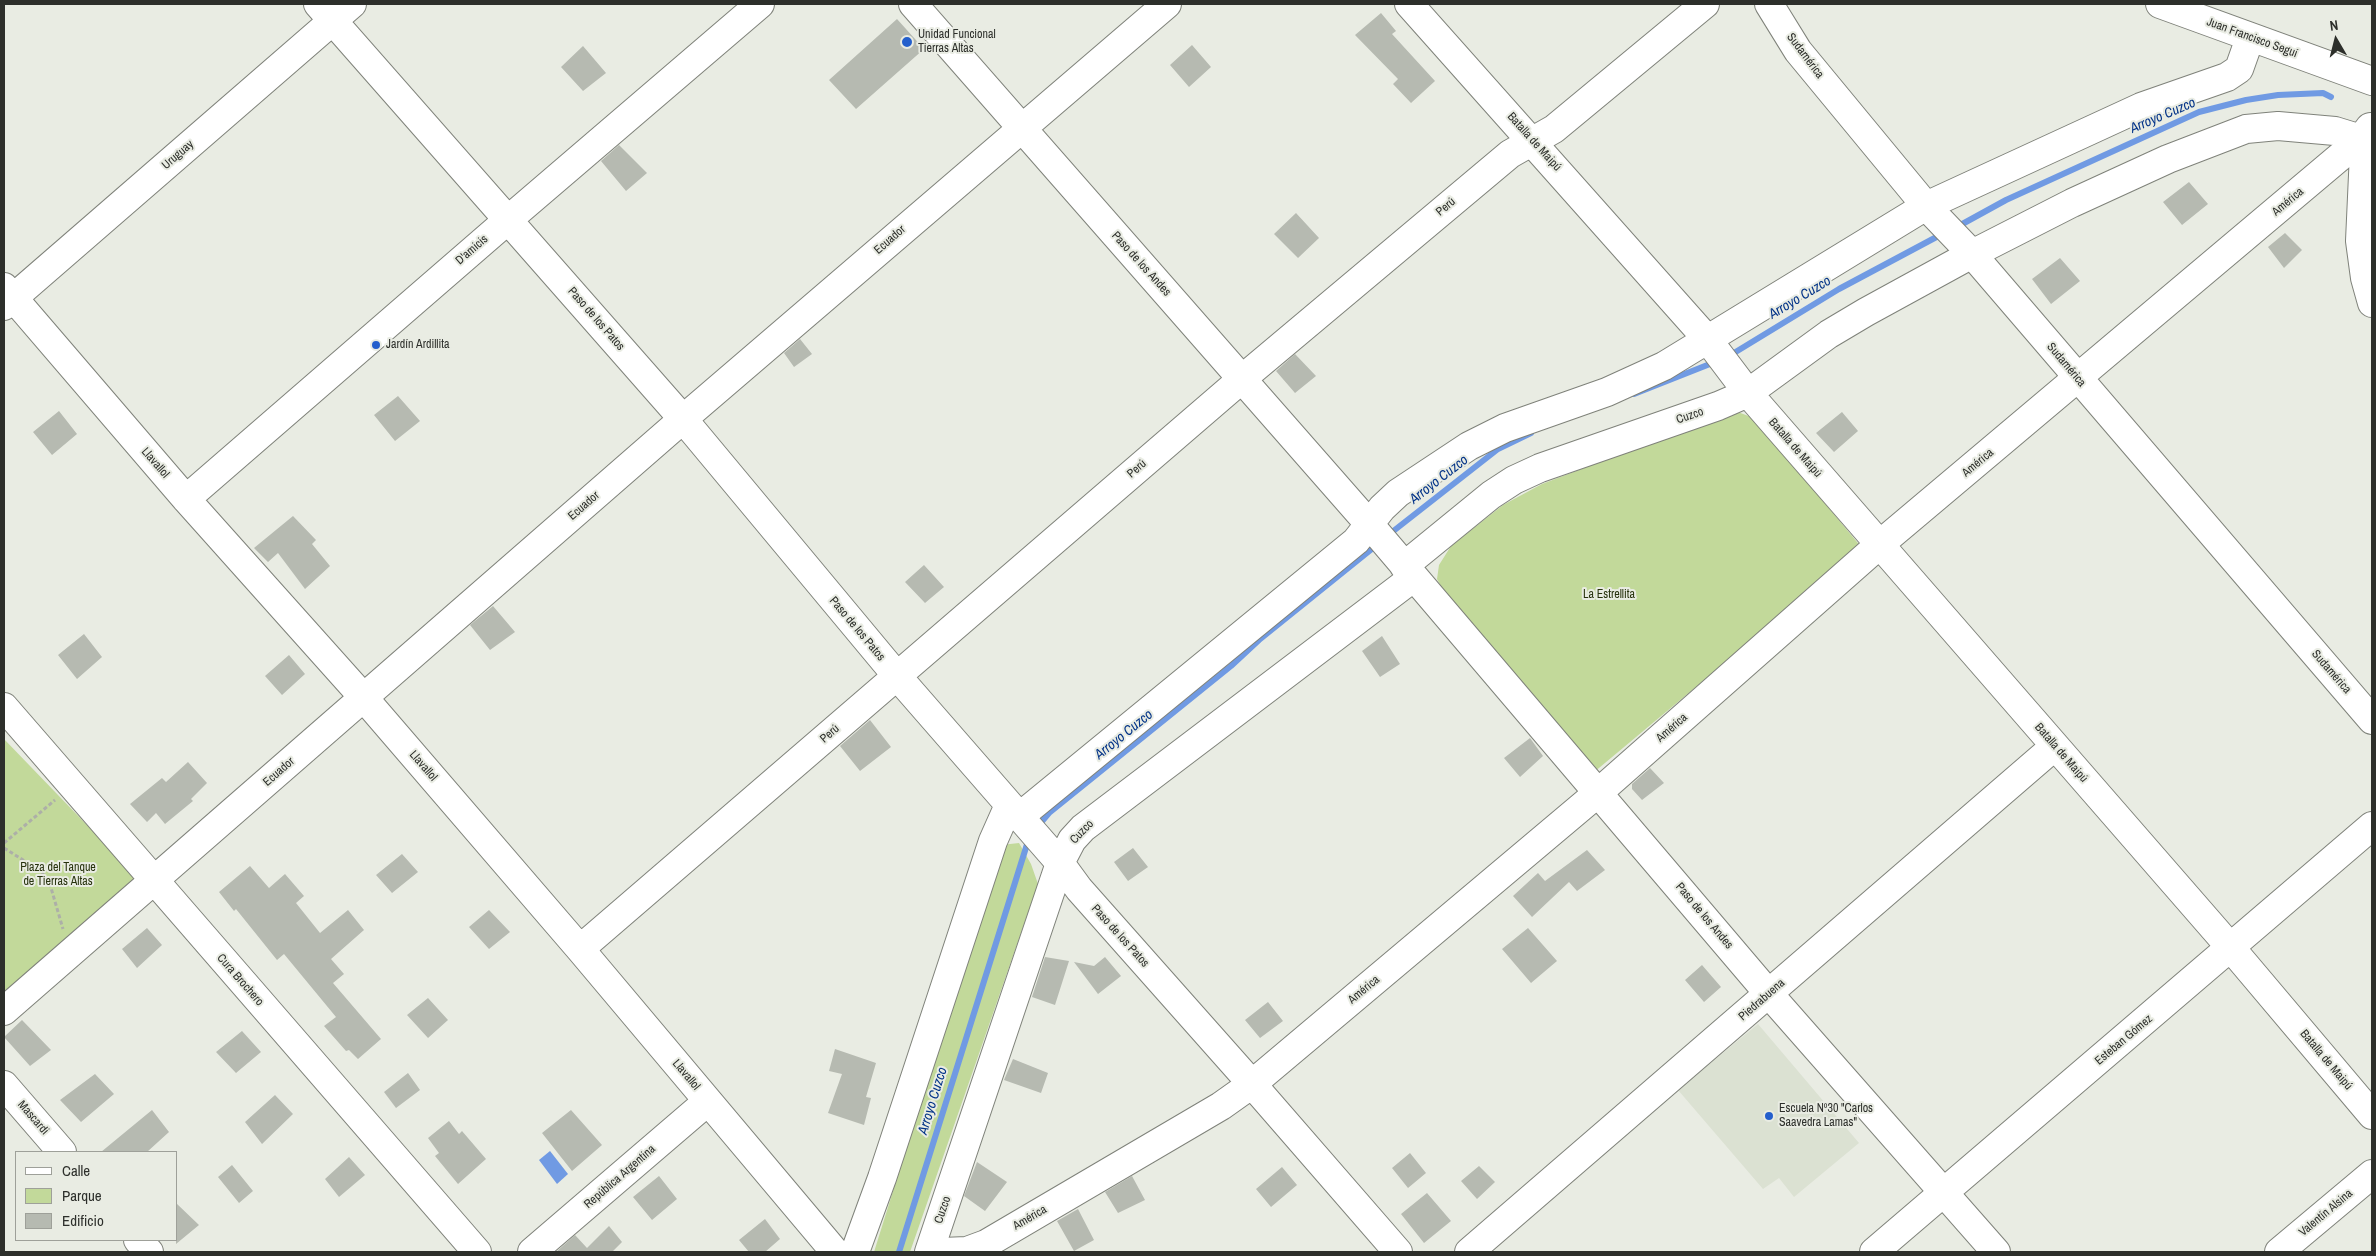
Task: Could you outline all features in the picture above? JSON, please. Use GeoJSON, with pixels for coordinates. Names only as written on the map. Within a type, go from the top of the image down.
{"type":"FeatureCollection","features":[{"type":"Feature","properties":{"kind":"street","name":"D'amicis"},"geometry":{"type":"LineString","coordinates":[[186,499],[509,218],[760,4]]}},
{"type":"Feature","properties":{"kind":"street","name":"Paso de los Andes"},"geometry":{"type":"LineString","coordinates":[[912,4],[1243,378],[1599,792],[1769,994],[1996,1252]]}},
{"type":"Feature","properties":{"kind":"street","name":"Ecuador"},"geometry":{"type":"LineString","coordinates":[[4,1010],[155,881],[683,419],[1020,128],[1167,4]]}},
{"type":"Feature","properties":{"kind":"street","name":"Batalla de Maipú"},"geometry":{"type":"LineString","coordinates":[[1409,4],[1712,345],[1730,372],[2231,948],[2372,1115]]}},
{"type":"Feature","properties":{"kind":"street","name":"Perú"},"geometry":{"type":"LineString","coordinates":[[580,949],[1243,378],[1510,154],[1554,129],[1705,4]]}},
{"type":"Feature","properties":{"kind":"street","name":"Sudamérica"},"geometry":{"type":"LineString","coordinates":[[1769,4],[1798,51],[1930,211],[1966,248],[2372,720]]}},
{"type":"Feature","properties":{"kind":"street","name":"Juan Francisco Seguí"},"geometry":{"type":"LineString","coordinates":[[2160,4],[2372,81]]}},
{"type":"Feature","properties":{"kind":"street","name":"Paso de los Patos"},"geometry":{"type":"LineString","coordinates":[[334,9],[509,218],[683,419],[897,676],[1053,854],[1079,889],[1398,1252]]}},
{"type":"Feature","properties":{"kind":"street","name":"Uruguay"},"geometry":{"type":"LineString","coordinates":[[7,297],[334,9]]}},
{"type":"Feature","properties":{"kind":"street"},"geometry":{"type":"LineString","coordinates":[[855,1252],[882,1178],[993,841],[1018,816],[1356,541],[1391,550],[1382,508],[1398,493],[1469,446],[1505,428],[1607,392],[1712,345],[1930,211],[2141,107],[2227,77],[2239,69],[2250,38]]}},
{"type":"Feature","properties":{"kind":"street","name":"Cuzco"},"geometry":{"type":"LineString","coordinates":[[929,1252],[1053,854],[1072,840],[1391,550],[1491,495],[1514,480],[1540,468],[1718,406],[1748,393],[1829,334],[1966,248],[2072,203],[2168,159],[2246,129],[2278,126],[2367,132]]}},
{"type":"Feature","properties":{"kind":"street"},"geometry":{"type":"LineString","coordinates":[[2367,132],[2364,153],[2360,241],[2365,278],[2372,303]]}},
{"type":"Feature","properties":{"kind":"street","name":"América"},"geometry":{"type":"LineString","coordinates":[[942,1252],[967,1251],[986,1244],[1221,1106],[1252,1084],[1599,792],[1879,545],[2078,379],[2367,132]]}},
{"type":"Feature","properties":{"kind":"street","name":"Llavallol"},"geometry":{"type":"LineString","coordinates":[[7,297],[364,698],[580,949],[835,1252]]}},
{"type":"Feature","properties":{"kind":"street","name":"Cura Brochero"},"geometry":{"type":"LineString","coordinates":[[4,707],[477,1252]]}},
{"type":"Feature","properties":{"kind":"street","name":"Piedrabuena"},"geometry":{"type":"LineString","coordinates":[[1468,1252],[2055,746]]}},
{"type":"Feature","properties":{"kind":"street","name":"Esteban Gómez"},"geometry":{"type":"LineString","coordinates":[[1874,1252],[2372,826]]}},
{"type":"Feature","properties":{"kind":"street","name":"Mascardi"},"geometry":{"type":"LineString","coordinates":[[4,1085],[61,1151]]}},
{"type":"Feature","properties":{"kind":"street","name":"República Argentina"},"geometry":{"type":"LineString","coordinates":[[532,1252],[708,1101]]}},
{"type":"Feature","properties":{"kind":"street","name":"Valentín Alsina"},"geometry":{"type":"LineString","coordinates":[[2279,1252],[2372,1174]]}},
{"type":"Feature","properties":{"kind":"street"},"geometry":{"type":"LineString","coordinates":[[139,1241],[148,1252]]}},
{"type":"Feature","properties":{"kind":"path"},"geometry":{"type":"LineString","coordinates":[[4,844],[72,785]]}},
{"type":"Feature","properties":{"kind":"path"},"geometry":{"type":"LineString","coordinates":[[4,848],[39,870],[49,881],[70,954]]}},
{"type":"Feature","properties":{"kind":"shaded area","name":"Escuela Nº30 \"Carlos Saavedra Lamas\""},"geometry":{"type":"Polygon","coordinates":[[[1758,1024],[1859,1143],[1794,1197],[1779,1178],[1763,1189],[1678,1090],[1758,1024]]]}},
{"type":"Feature","properties":{"kind":"green space","name":"La Estrellita"},"geometry":{"type":"Polygon","coordinates":[[[1735,411],[1754,418],[1862,548],[1593,773],[1448,600],[1437,579],[1439,565],[1451,546],[1503,505],[1542,484],[1735,411]]]}},
{"type":"Feature","properties":{"kind":"green space","name":"Plaza del Tanque de Tierras Altas"},"geometry":{"type":"Polygon","coordinates":[[[4,739],[138,878],[4,992],[4,739]]]}},
{"type":"Feature","properties":{"kind":"green space"},"geometry":{"type":"Polygon","coordinates":[[[1019,843],[1031,864],[1038,884],[910,1252],[874,1252],[1001,845],[1019,843]]]}},
{"type":"Feature","properties":{"kind":"water"},"geometry":{"type":"Polygon","coordinates":[[[550,1151],[568,1174],[557,1184],[539,1160],[550,1151]]]}},
{"type":"Feature","properties":{"kind":"building"},"geometry":{"type":"Polygon","coordinates":[[[1381,13],[1396,31],[1392,34],[1435,81],[1411,103],[1393,84],[1398,79],[1355,35],[1381,13]]]}},
{"type":"Feature","properties":{"kind":"building"},"geometry":{"type":"Polygon","coordinates":[[[897,19],[924,49],[856,109],[829,80],[897,19]]]}},
{"type":"Feature","properties":{"kind":"building"},"geometry":{"type":"Polygon","coordinates":[[[1192,45],[1211,67],[1189,87],[1170,65],[1192,45]]]}},
{"type":"Feature","properties":{"kind":"building"},"geometry":{"type":"Polygon","coordinates":[[[583,46],[606,73],[583,91],[561,67],[583,46]]]}},
{"type":"Feature","properties":{"kind":"building"},"geometry":{"type":"Polygon","coordinates":[[[619,145],[647,173],[626,191],[601,161],[619,145]]]}},
{"type":"Feature","properties":{"kind":"building"},"geometry":{"type":"Polygon","coordinates":[[[2189,182],[2208,204],[2182,225],[2163,202],[2189,182]]]}},
{"type":"Feature","properties":{"kind":"building"},"geometry":{"type":"Polygon","coordinates":[[[1296,213],[1319,238],[1298,258],[1274,234],[1296,213]]]}},
{"type":"Feature","properties":{"kind":"building"},"geometry":{"type":"Polygon","coordinates":[[[2285,233],[2302,250],[2284,268],[2268,247],[2285,233]]]}},
{"type":"Feature","properties":{"kind":"building"},"geometry":{"type":"Polygon","coordinates":[[[2060,258],[2080,281],[2051,304],[2032,279],[2060,258]]]}},
{"type":"Feature","properties":{"kind":"building"},"geometry":{"type":"Polygon","coordinates":[[[800,339],[812,354],[794,367],[784,353],[800,339]]]}},
{"type":"Feature","properties":{"kind":"building"},"geometry":{"type":"Polygon","coordinates":[[[1295,354],[1316,376],[1295,393],[1276,371],[1295,354]]]}},
{"type":"Feature","properties":{"kind":"building"},"geometry":{"type":"Polygon","coordinates":[[[398,396],[420,421],[395,441],[374,415],[398,396]]]}},
{"type":"Feature","properties":{"kind":"building"},"geometry":{"type":"Polygon","coordinates":[[[59,411],[77,434],[52,455],[33,432],[59,411]]]}},
{"type":"Feature","properties":{"kind":"building"},"geometry":{"type":"Polygon","coordinates":[[[1842,412],[1858,431],[1834,452],[1816,433],[1842,412]]]}},
{"type":"Feature","properties":{"kind":"building"},"geometry":{"type":"Polygon","coordinates":[[[293,516],[316,540],[312,544],[330,566],[305,589],[278,553],[268,562],[254,548],[293,516]]]}},
{"type":"Feature","properties":{"kind":"building"},"geometry":{"type":"Polygon","coordinates":[[[924,565],[944,587],[925,603],[905,582],[924,565]]]}},
{"type":"Feature","properties":{"kind":"building"},"geometry":{"type":"Polygon","coordinates":[[[493,606],[515,632],[490,650],[470,625],[493,606]]]}},
{"type":"Feature","properties":{"kind":"building"},"geometry":{"type":"Polygon","coordinates":[[[84,634],[102,657],[77,679],[58,655],[84,634]]]}},
{"type":"Feature","properties":{"kind":"building"},"geometry":{"type":"Polygon","coordinates":[[[1382,636],[1400,664],[1380,677],[1362,651],[1382,636]]]}},
{"type":"Feature","properties":{"kind":"building"},"geometry":{"type":"Polygon","coordinates":[[[289,655],[305,674],[282,695],[265,676],[289,655]]]}},
{"type":"Feature","properties":{"kind":"building"},"geometry":{"type":"Polygon","coordinates":[[[870,720],[891,747],[860,771],[840,746],[870,720]]]}},
{"type":"Feature","properties":{"kind":"building"},"geometry":{"type":"Polygon","coordinates":[[[1530,738],[1543,756],[1520,777],[1504,758],[1530,738]]]}},
{"type":"Feature","properties":{"kind":"building"},"geometry":{"type":"Polygon","coordinates":[[[188,762],[207,783],[191,799],[193,801],[165,824],[156,813],[147,822],[130,804],[162,778],[166,782],[188,762]]]}},
{"type":"Feature","properties":{"kind":"building"},"geometry":{"type":"Polygon","coordinates":[[[1650,768],[1664,783],[1642,800],[1632,789],[1632,784],[1650,768]]]}},
{"type":"Feature","properties":{"kind":"building"},"geometry":{"type":"Polygon","coordinates":[[[1133,848],[1148,867],[1128,881],[1114,862],[1133,848]]]}},
{"type":"Feature","properties":{"kind":"building"},"geometry":{"type":"Polygon","coordinates":[[[1587,850],[1605,870],[1577,891],[1569,882],[1532,917],[1513,896],[1538,873],[1545,881],[1587,850]]]}},
{"type":"Feature","properties":{"kind":"building"},"geometry":{"type":"Polygon","coordinates":[[[402,854],[418,872],[392,893],[376,875],[402,854]]]}},
{"type":"Feature","properties":{"kind":"building"},"geometry":{"type":"Polygon","coordinates":[[[250,866],[269,888],[285,874],[304,896],[296,903],[320,933],[348,910],[364,930],[331,959],[344,974],[333,983],[381,1039],[358,1059],[349,1050],[346,1051],[324,1026],[336,1017],[284,954],[277,960],[236,909],[234,911],[219,892],[250,866]]]}},
{"type":"Feature","properties":{"kind":"building"},"geometry":{"type":"Polygon","coordinates":[[[489,910],[510,932],[489,949],[469,927],[489,910]]]}},
{"type":"Feature","properties":{"kind":"building"},"geometry":{"type":"Polygon","coordinates":[[[147,928],[162,945],[137,968],[122,949],[147,928]]]}},
{"type":"Feature","properties":{"kind":"building"},"geometry":{"type":"Polygon","coordinates":[[[1528,928],[1557,961],[1531,983],[1502,949],[1528,928]]]}},
{"type":"Feature","properties":{"kind":"building"},"geometry":{"type":"Polygon","coordinates":[[[1045,957],[1069,961],[1055,1005],[1032,997],[1045,957]]]}},
{"type":"Feature","properties":{"kind":"building"},"geometry":{"type":"Polygon","coordinates":[[[1105,957],[1121,976],[1098,994],[1074,962],[1094,966],[1105,957]]]}},
{"type":"Feature","properties":{"kind":"building"},"geometry":{"type":"Polygon","coordinates":[[[1702,965],[1721,987],[1704,1002],[1685,980],[1702,965]]]}},
{"type":"Feature","properties":{"kind":"building"},"geometry":{"type":"Polygon","coordinates":[[[428,998],[448,1020],[428,1038],[407,1015],[428,998]]]}},
{"type":"Feature","properties":{"kind":"building"},"geometry":{"type":"Polygon","coordinates":[[[1268,1002],[1283,1021],[1260,1038],[1245,1020],[1268,1002]]]}},
{"type":"Feature","properties":{"kind":"building"},"geometry":{"type":"Polygon","coordinates":[[[22,1020],[51,1050],[30,1066],[4,1037],[22,1020]]]}},
{"type":"Feature","properties":{"kind":"building"},"geometry":{"type":"Polygon","coordinates":[[[242,1031],[261,1052],[236,1073],[216,1052],[242,1031]]]}},
{"type":"Feature","properties":{"kind":"building"},"geometry":{"type":"Polygon","coordinates":[[[835,1049],[876,1063],[866,1097],[871,1098],[864,1125],[828,1113],[842,1074],[829,1071],[835,1049]]]}},
{"type":"Feature","properties":{"kind":"building"},"geometry":{"type":"Polygon","coordinates":[[[1013,1059],[1048,1073],[1041,1093],[1004,1080],[1013,1059]]]}},
{"type":"Feature","properties":{"kind":"building"},"geometry":{"type":"Polygon","coordinates":[[[408,1073],[420,1090],[396,1108],[384,1092],[408,1073]]]}},
{"type":"Feature","properties":{"kind":"building"},"geometry":{"type":"Polygon","coordinates":[[[95,1074],[114,1094],[81,1122],[60,1100],[95,1074]]]}},
{"type":"Feature","properties":{"kind":"building"},"geometry":{"type":"Polygon","coordinates":[[[275,1095],[293,1114],[262,1144],[245,1122],[275,1095]]]}},
{"type":"Feature","properties":{"kind":"building"},"geometry":{"type":"Polygon","coordinates":[[[152,1110],[169,1132],[148,1151],[102,1151],[152,1110]]]}},
{"type":"Feature","properties":{"kind":"building"},"geometry":{"type":"Polygon","coordinates":[[[571,1110],[602,1145],[572,1171],[542,1133],[571,1110]]]}},
{"type":"Feature","properties":{"kind":"building"},"geometry":{"type":"Polygon","coordinates":[[[449,1121],[459,1134],[462,1131],[486,1159],[458,1184],[435,1156],[439,1153],[428,1138],[449,1121]]]}},
{"type":"Feature","properties":{"kind":"building"},"geometry":{"type":"Polygon","coordinates":[[[1410,1153],[1426,1173],[1408,1188],[1392,1168],[1410,1153]]]}},
{"type":"Feature","properties":{"kind":"building"},"geometry":{"type":"Polygon","coordinates":[[[349,1157],[365,1175],[339,1197],[325,1179],[349,1157]]]}},
{"type":"Feature","properties":{"kind":"building"},"geometry":{"type":"Polygon","coordinates":[[[977,1162],[1007,1182],[985,1211],[964,1196],[977,1162]]]}},
{"type":"Feature","properties":{"kind":"building"},"geometry":{"type":"Polygon","coordinates":[[[232,1165],[253,1191],[239,1203],[218,1177],[232,1165]]]}},
{"type":"Feature","properties":{"kind":"building"},"geometry":{"type":"Polygon","coordinates":[[[1479,1166],[1495,1182],[1477,1199],[1461,1181],[1479,1166]]]}},
{"type":"Feature","properties":{"kind":"building"},"geometry":{"type":"Polygon","coordinates":[[[1282,1167],[1297,1185],[1271,1207],[1256,1189],[1282,1167]]]}},
{"type":"Feature","properties":{"kind":"building"},"geometry":{"type":"Polygon","coordinates":[[[659,1176],[677,1199],[652,1220],[633,1197],[659,1176]]]}},
{"type":"Feature","properties":{"kind":"building"},"geometry":{"type":"Polygon","coordinates":[[[1132,1176],[1145,1200],[1118,1213],[1105,1192],[1132,1176]]]}},
{"type":"Feature","properties":{"kind":"building"},"geometry":{"type":"Polygon","coordinates":[[[1427,1193],[1451,1221],[1424,1243],[1401,1214],[1427,1193]]]}},
{"type":"Feature","properties":{"kind":"building"},"geometry":{"type":"Polygon","coordinates":[[[178,1205],[199,1225],[176,1244],[176,1241],[178,1241],[178,1205]]]}},
{"type":"Feature","properties":{"kind":"building"},"geometry":{"type":"Polygon","coordinates":[[[1078,1209],[1094,1240],[1074,1251],[1057,1221],[1078,1209]]]}},
{"type":"Feature","properties":{"kind":"building"},"geometry":{"type":"Polygon","coordinates":[[[765,1219],[780,1239],[765,1252],[749,1252],[739,1240],[765,1219]]]}},
{"type":"Feature","properties":{"kind":"building"},"geometry":{"type":"Polygon","coordinates":[[[609,1226],[622,1242],[612,1252],[556,1252],[575,1235],[587,1248],[609,1226]]]}},
{"type":"Feature","properties":{"kind":"waterway","name":"Arroyo Cuzco"},"geometry":{"type":"LineString","coordinates":[[1955,228],[2006,200],[2199,112],[2246,100],[2278,95],[2323,93],[2331,97]]}},
{"type":"Feature","properties":{"kind":"waterway","name":"Arroyo Cuzco"},"geometry":{"type":"LineString","coordinates":[[1729,356],[1839,289],[1944,233]]}},
{"type":"Feature","properties":{"kind":"waterway","name":"Arroyo Cuzco"},"geometry":{"type":"LineString","coordinates":[[1634,394],[1715,362]]}},
{"type":"Feature","properties":{"kind":"waterway","name":"Arroyo Cuzco"},"geometry":{"type":"LineString","coordinates":[[1387,536],[1498,449],[1531,433]]}},
{"type":"Feature","properties":{"kind":"waterway","name":"Arroyo Cuzco"},"geometry":{"type":"LineString","coordinates":[[1038,826],[1049,813],[1378,544]]}},
{"type":"Feature","properties":{"kind":"waterway","name":"Arroyo Cuzco"},"geometry":{"type":"LineString","coordinates":[[899,1252],[1029,838]]}},
{"type":"Feature","properties":{"kind":"place","name":"Unidad Funcional Tierras Altas"},"geometry":{"type":"Point","coordinates":[907,42]}},
{"type":"Feature","properties":{"kind":"place","name":"Jardín Ardillita"},"geometry":{"type":"Point","coordinates":[376,345]}},
{"type":"Feature","properties":{"kind":"place","name":"Escuela Nº30 \"Carlos Saavedra Lamas\""},"geometry":{"type":"Point","coordinates":[1769,1116]}}]}
